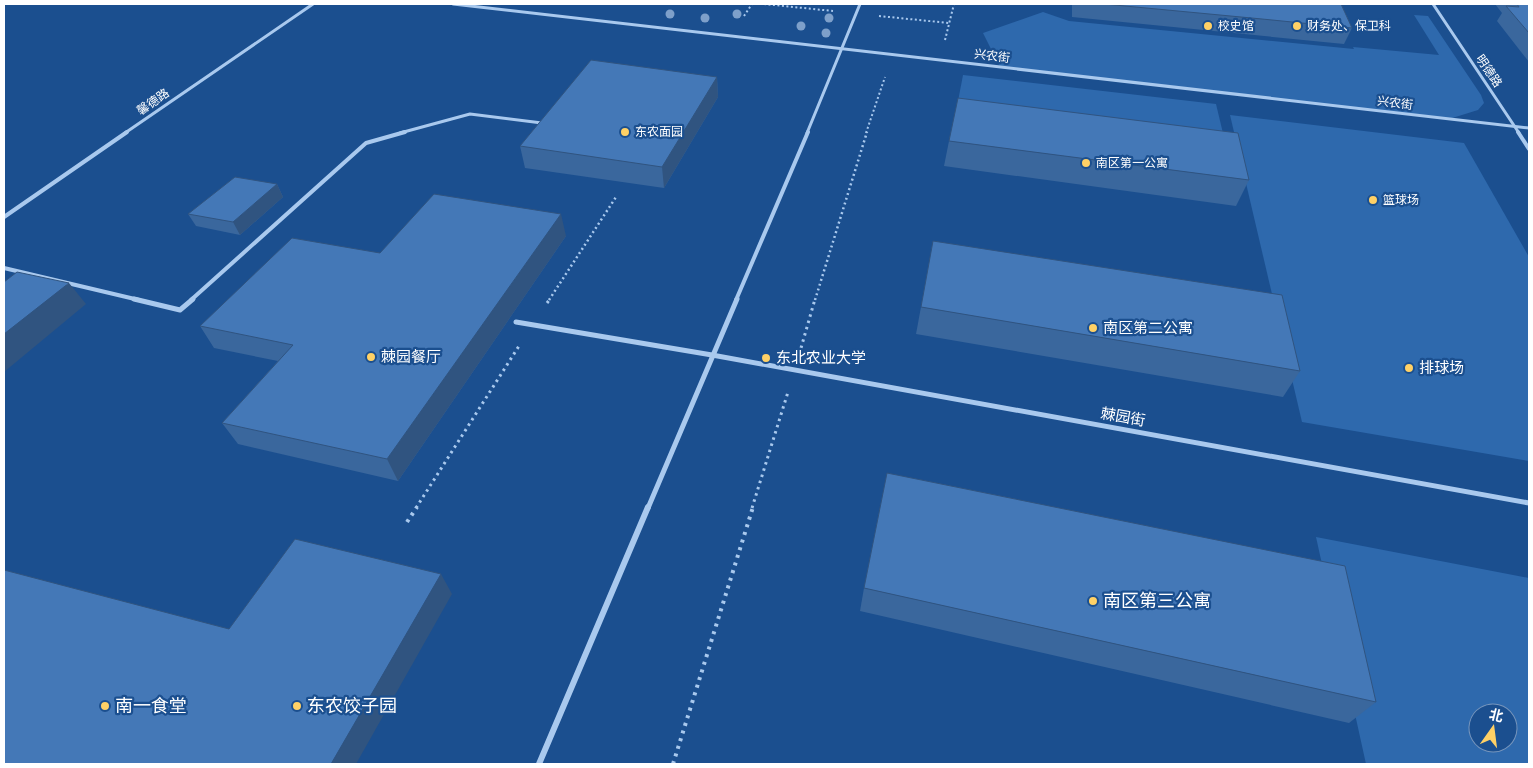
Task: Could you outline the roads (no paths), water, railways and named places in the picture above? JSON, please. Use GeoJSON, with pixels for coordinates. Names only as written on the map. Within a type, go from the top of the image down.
{"type":"FeatureCollection","features":[{"type":"Feature","properties":{"kind":"street","name":"馨德路"},"geometry":{"type":"LineString","coordinates":[[4,217],[313,4]]}},
{"type":"Feature","properties":{"kind":"street","name":"兴农街"},"geometry":{"type":"LineString","coordinates":[[453,4],[1529,128]]}},
{"type":"Feature","properties":{"kind":"street"},"geometry":{"type":"LineString","coordinates":[[539,764],[844,49],[860,4]]}},
{"type":"Feature","properties":{"kind":"street","name":"明德路"},"geometry":{"type":"LineString","coordinates":[[1433,4],[1529,149]]}},
{"type":"Feature","properties":{"kind":"street"},"geometry":{"type":"LineString","coordinates":[[4,268],[40,275],[180,310],[366,143],[470,114],[542,123]]}},
{"type":"Feature","properties":{"kind":"street","name":"棘园街"},"geometry":{"type":"LineString","coordinates":[[516,322],[712,355],[1529,503]]}},
{"type":"Feature","properties":{"kind":"place","name":"校史馆"},"geometry":{"type":"Point","coordinates":[1208,26]}},
{"type":"Feature","properties":{"kind":"place","name":"财务处、保卫科"},"geometry":{"type":"Point","coordinates":[1297,26]}},
{"type":"Feature","properties":{"kind":"place","name":"东农面园"},"geometry":{"type":"Point","coordinates":[625,132]}},
{"type":"Feature","properties":{"kind":"place","name":"南区第一公寓"},"geometry":{"type":"Point","coordinates":[1086,163]}},
{"type":"Feature","properties":{"kind":"place","name":"篮球场"},"geometry":{"type":"Point","coordinates":[1373,200]}},
{"type":"Feature","properties":{"kind":"place","name":"南区第二公寓"},"geometry":{"type":"Point","coordinates":[1093,328]}},
{"type":"Feature","properties":{"kind":"place","name":"棘园餐厅"},"geometry":{"type":"Point","coordinates":[371,357]}},
{"type":"Feature","properties":{"kind":"place","name":"东北农业大学"},"geometry":{"type":"Point","coordinates":[766,358]}},
{"type":"Feature","properties":{"kind":"place","name":"排球场"},"geometry":{"type":"Point","coordinates":[1409,368]}},
{"type":"Feature","properties":{"kind":"place","name":"南区第三公寓"},"geometry":{"type":"Point","coordinates":[1093,601]}},
{"type":"Feature","properties":{"kind":"place","name":"南一食堂"},"geometry":{"type":"Point","coordinates":[105,706]}},
{"type":"Feature","properties":{"kind":"place","name":"东农饺子园"},"geometry":{"type":"Point","coordinates":[297,706]}}]}
